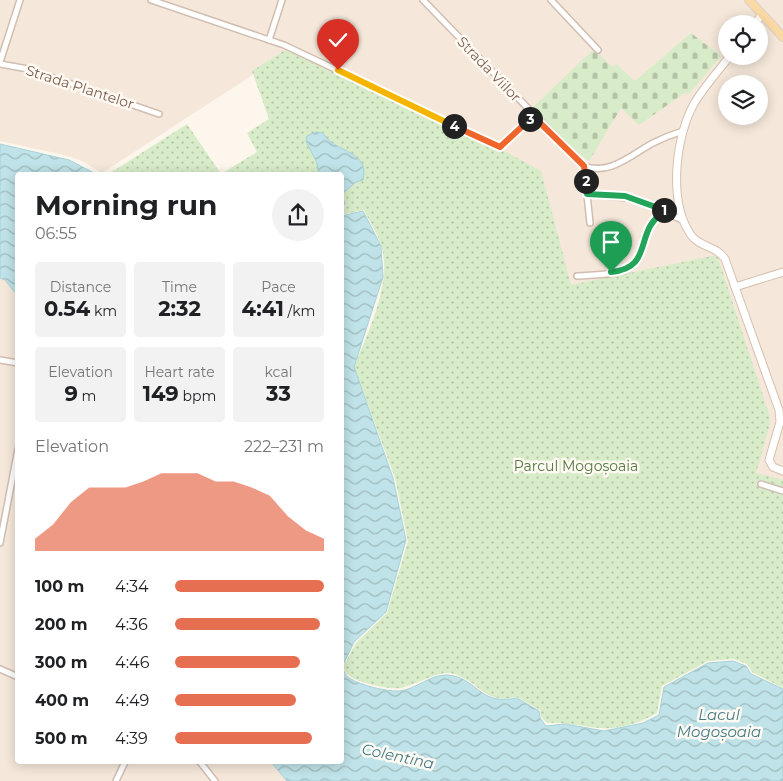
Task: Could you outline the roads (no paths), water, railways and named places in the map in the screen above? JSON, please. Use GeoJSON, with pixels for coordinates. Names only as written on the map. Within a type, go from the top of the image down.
{"type":"FeatureCollection","features":[{"type":"Feature","properties":{"kind":"main road"},"geometry":{"type":"LineString","coordinates":[[749,0],[783,37]]}},
{"type":"Feature","properties":{"kind":"street"},"geometry":{"type":"LineString","coordinates":[[0,63],[20,0]]}},
{"type":"Feature","properties":{"kind":"street"},"geometry":{"type":"LineString","coordinates":[[151,0],[269,40],[500,147],[533,116]]}},
{"type":"Feature","properties":{"kind":"street"},"geometry":{"type":"LineString","coordinates":[[269,40],[282,0]]}},
{"type":"Feature","properties":{"kind":"street","name":"Strada Viilor"},"geometry":{"type":"LineString","coordinates":[[423,0],[533,116],[584,166]]}},
{"type":"Feature","properties":{"kind":"street"},"geometry":{"type":"LineString","coordinates":[[551,0],[598,50]]}},
{"type":"Feature","properties":{"kind":"street","name":"Strada Plantelor"},"geometry":{"type":"LineString","coordinates":[[0,63],[28,69],[159,114]]}},
{"type":"Feature","properties":{"kind":"street"},"geometry":{"type":"LineString","coordinates":[[723,65],[695,101],[683,131],[677,187],[685,221],[693,238],[723,255],[735,287],[779,410],[780,422],[769,460],[773,467],[783,471]]}},
{"type":"Feature","properties":{"kind":"street"},"geometry":{"type":"LineString","coordinates":[[590,223],[584,166],[595,169],[616,164],[653,143],[683,131]]}},
{"type":"Feature","properties":{"kind":"street"},"geometry":{"type":"LineString","coordinates":[[587,194],[625,196],[666,211],[685,221]]}},
{"type":"Feature","properties":{"kind":"street"},"geometry":{"type":"LineString","coordinates":[[577,276],[628,269],[641,251],[650,225],[666,211]]}},
{"type":"Feature","properties":{"kind":"street"},"geometry":{"type":"LineString","coordinates":[[735,287],[783,272]]}},
{"type":"Feature","properties":{"kind":"street"},"geometry":{"type":"LineString","coordinates":[[0,360],[15,362]]}},
{"type":"Feature","properties":{"kind":"street"},"geometry":{"type":"LineString","coordinates":[[0,542],[15,464]]}},
{"type":"Feature","properties":{"kind":"street"},"geometry":{"type":"LineString","coordinates":[[760,484],[783,491]]}},
{"type":"Feature","properties":{"kind":"street"},"geometry":{"type":"LineString","coordinates":[[0,669],[15,675]]}},
{"type":"Feature","properties":{"kind":"street"},"geometry":{"type":"LineString","coordinates":[[116,781],[123,764]]}},
{"type":"Feature","properties":{"kind":"street"},"geometry":{"type":"LineString","coordinates":[[202,764],[215,781]]}},
{"type":"Feature","properties":{"kind":"water"},"geometry":{"type":"Polygon","coordinates":[[[316,132],[323,133],[331,142],[355,156],[363,165],[363,180],[356,182],[344,192],[344,172],[318,172],[317,163],[306,141],[307,136],[316,132]]]}},
{"type":"Feature","properties":{"kind":"water"},"geometry":{"type":"Polygon","coordinates":[[[0,144],[69,160],[92,172],[15,172],[15,292],[5,280],[0,278],[0,144]]]}},
{"type":"Feature","properties":{"kind":"water","name":"Lacul Mogoșoaia"},"geometry":{"type":"Polygon","coordinates":[[[363,211],[381,246],[383,277],[354,367],[393,478],[406,540],[386,612],[354,642],[344,663],[344,215],[363,211]]]}},
{"type":"Feature","properties":{"kind":"water","name":"Lacul Mogoșoaia"},"geometry":{"type":"Polygon","coordinates":[[[733,661],[746,666],[751,674],[783,689],[783,781],[287,781],[273,764],[344,764],[344,671],[349,678],[367,686],[394,691],[411,688],[441,675],[457,677],[485,695],[504,699],[517,698],[539,711],[540,718],[546,726],[565,724],[604,731],[643,723],[659,715],[664,687],[708,663],[733,661]]]}},
{"type":"Feature","properties":{"kind":"park label","name":"Parcul Mogoșoaia"},"geometry":{"type":"Point","coordinates":[576,466]}},
{"type":"Feature","properties":{"kind":"water label","name":"Colentina"},"geometry":{"type":"Point","coordinates":[398,756]}}]}
